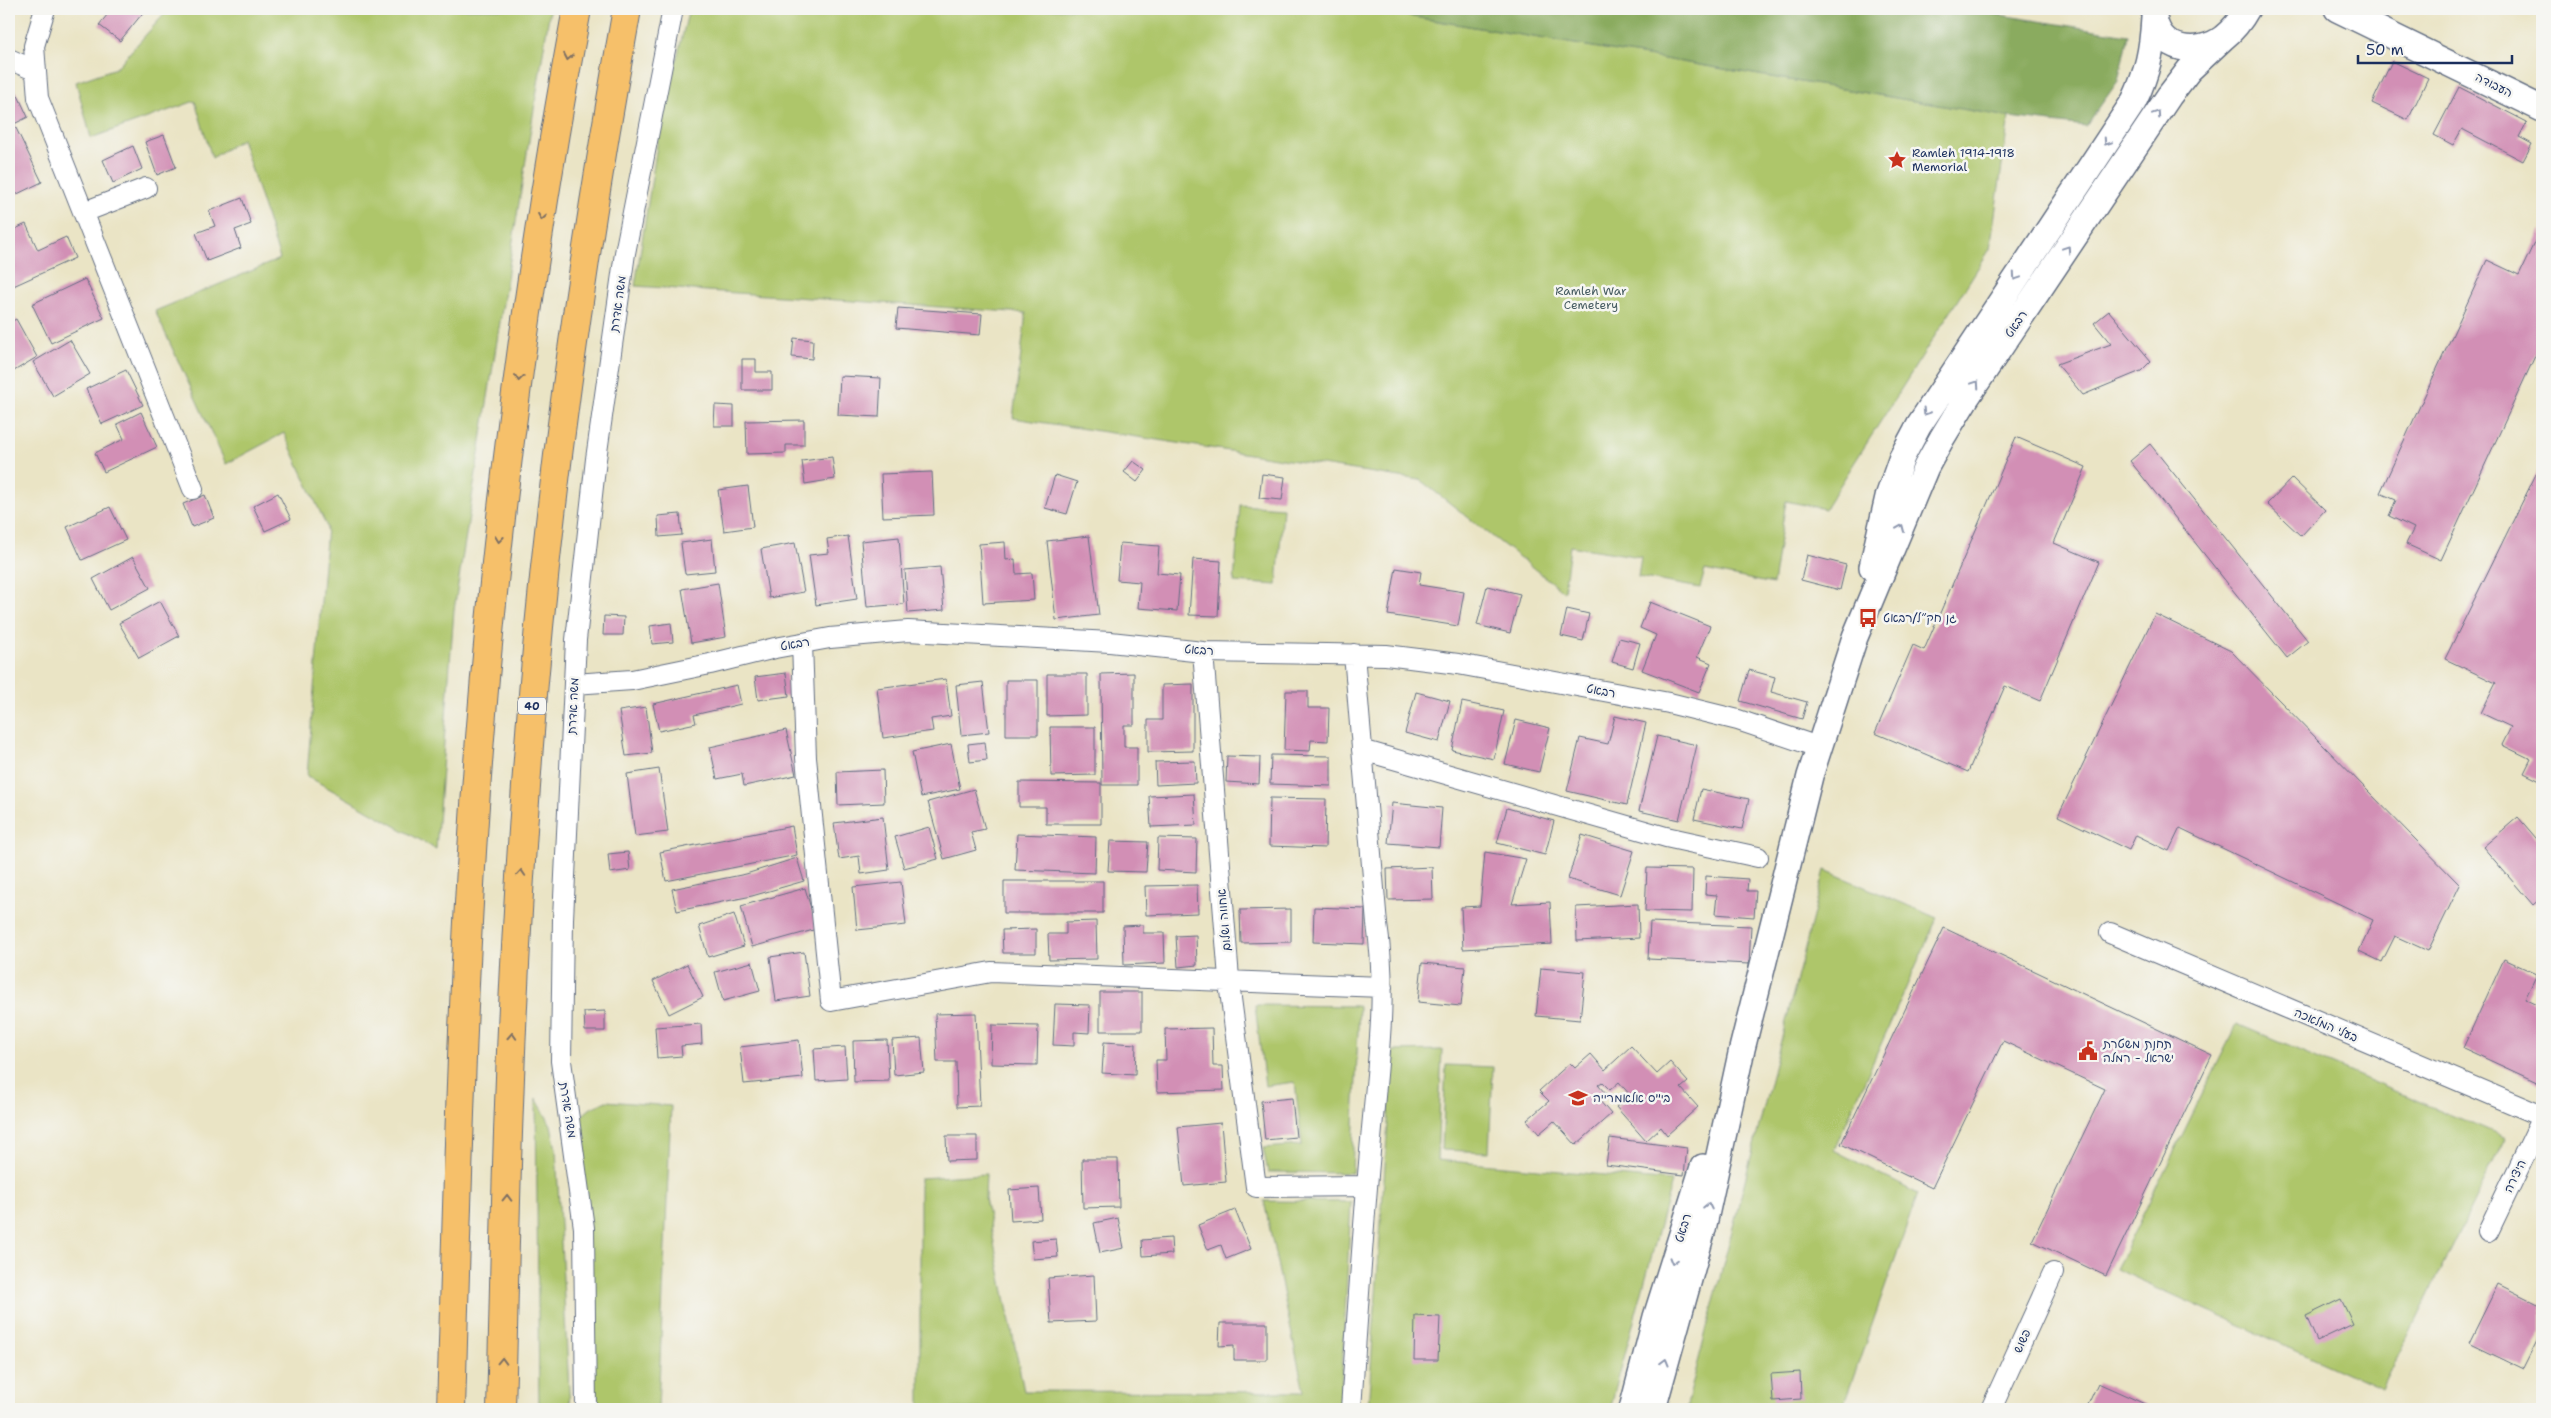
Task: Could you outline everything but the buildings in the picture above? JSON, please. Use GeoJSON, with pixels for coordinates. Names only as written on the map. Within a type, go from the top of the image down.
{"type":"FeatureCollection","features":[{"type":"Feature","properties":{"kind":"highway"},"geometry":{"type":"LineString","coordinates":[[451,1409],[459,1106],[466,956],[488,640],[525,331],[558,112],[577,9]]}},
{"type":"Feature","properties":{"kind":"highway","name":"40"},"geometry":{"type":"LineString","coordinates":[[501,1409],[508,1107],[523,831],[537,655],[546,557],[574,338],[607,120],[628,9]]}},
{"type":"Feature","properties":{"kind":"street","name":"משה אדרת"},"geometry":{"type":"LineString","coordinates":[[586,1409],[584,1228],[561,1061],[563,920],[576,640],[596,459],[625,253],[673,9]]}},
{"type":"Feature","properties":{"kind":"street","name":"רבאט"},"geometry":{"type":"LineString","coordinates":[[1653,1409],[1703,1229],[1742,1048],[1818,748],[1855,637],[1926,467],[1966,397],[2165,102],[2189,70],[2236,26],[2248,9]]}},
{"type":"Feature","properties":{"kind":"street","name":"העבודה"},"geometry":{"type":"LineString","coordinates":[[2337,9],[2542,109]]}},
{"type":"Feature","properties":{"kind":"street"},"geometry":{"type":"LineString","coordinates":[[40,11],[34,46],[34,70],[38,98],[193,489]]}},
{"type":"Feature","properties":{"kind":"street","name":"רבאט"},"geometry":{"type":"LineString","coordinates":[[1855,637],[1888,497],[1902,457],[1944,383],[2134,101],[2146,77],[2152,54],[2154,12]]}},
{"type":"Feature","properties":{"kind":"street"},"geometry":{"type":"LineString","coordinates":[[2154,12],[2162,37],[2177,47],[2200,48],[2222,39]]}},
{"type":"Feature","properties":{"kind":"street"},"geometry":{"type":"LineString","coordinates":[[9,59],[34,70]]}},
{"type":"Feature","properties":{"kind":"street"},"geometry":{"type":"LineString","coordinates":[[84,212],[146,188]]}},
{"type":"Feature","properties":{"kind":"street","name":"רבאט"},"geometry":{"type":"LineString","coordinates":[[574,684],[650,677],[830,638],[908,631],[1110,642],[1203,652],[1386,655],[1458,664],[1669,703],[1738,720],[1818,748]]}},
{"type":"Feature","properties":{"kind":"street"},"geometry":{"type":"LineString","coordinates":[[802,643],[806,758],[831,1002],[991,972],[1382,987]]}},
{"type":"Feature","properties":{"kind":"street","name":"אחווה ושלום"},"geometry":{"type":"LineString","coordinates":[[1203,652],[1229,981],[1256,1187],[1367,1186]]}},
{"type":"Feature","properties":{"kind":"street"},"geometry":{"type":"LineString","coordinates":[[1351,1409],[1367,1186],[1381,1042],[1383,962],[1377,924],[1354,654]]}},
{"type":"Feature","properties":{"kind":"street"},"geometry":{"type":"LineString","coordinates":[[1362,750],[1666,837],[1758,857]]}},
{"type":"Feature","properties":{"kind":"street","name":"בעלי המלאכה"},"geometry":{"type":"LineString","coordinates":[[2110,933],[2542,1118]]}},
{"type":"Feature","properties":{"kind":"street","name":"רבאט"},"geometry":{"type":"LineString","coordinates":[[1632,1409],[1684,1224],[1742,1048]]}},
{"type":"Feature","properties":{"kind":"street","name":"היצירה"},"geometry":{"type":"LineString","coordinates":[[2488,1232],[2542,1118]]}},
{"type":"Feature","properties":{"kind":"street","name":"פשוש"},"geometry":{"type":"LineString","coordinates":[[1991,1409],[2053,1273]]}},
{"type":"Feature","properties":{"kind":"green space"},"geometry":{"type":"Polygon","coordinates":[[[169,9],[550,9],[454,610],[436,849],[307,776],[327,527],[284,433],[226,464],[155,311],[280,259],[242,139],[212,158],[195,101],[91,138],[76,82],[116,68],[169,9]]]}},
{"type":"Feature","properties":{"kind":"green space","name":"Ramleh War Cemetery"},"geometry":{"type":"Polygon","coordinates":[[[689,9],[1367,9],[2009,117],[1990,249],[1825,509],[1786,501],[1773,584],[1705,570],[1700,588],[1638,577],[1641,557],[1570,546],[1564,592],[1420,480],[1013,418],[1026,313],[635,286],[660,126],[689,9]]]}},
{"type":"Feature","properties":{"kind":"green space"},"geometry":{"type":"Polygon","coordinates":[[[1367,9],[1962,9],[2128,35],[2118,81],[2086,126],[2009,117],[1367,9]]]}},
{"type":"Feature","properties":{"kind":"green space"},"geometry":{"type":"Polygon","coordinates":[[[1240,505],[1283,508],[1277,585],[1234,582],[1240,505]]]}},
{"type":"Feature","properties":{"kind":"green space"},"geometry":{"type":"Polygon","coordinates":[[[1825,870],[1937,918],[1834,1150],[1918,1194],[1844,1404],[1859,1409],[1686,1409],[1825,870]]]}},
{"type":"Feature","properties":{"kind":"green space"},"geometry":{"type":"Polygon","coordinates":[[[1255,1005],[1359,1006],[1352,1173],[1268,1172],[1263,1148],[1302,1145],[1295,1082],[1265,1086],[1255,1005]]]}},
{"type":"Feature","properties":{"kind":"green space"},"geometry":{"type":"Polygon","coordinates":[[[2237,1024],[2505,1138],[2382,1389],[2116,1269],[2237,1024]]]}},
{"type":"Feature","properties":{"kind":"green space"},"geometry":{"type":"Polygon","coordinates":[[[1442,1050],[1437,1160],[1672,1181],[1610,1409],[1368,1409],[1393,1051],[1442,1050]]]}},
{"type":"Feature","properties":{"kind":"green space"},"geometry":{"type":"Polygon","coordinates":[[[1446,1065],[1493,1067],[1489,1152],[1442,1150],[1446,1065]]]}},
{"type":"Feature","properties":{"kind":"green space"},"geometry":{"type":"Polygon","coordinates":[[[536,1098],[551,1125],[556,1149],[570,1409],[539,1409],[536,1098]]]}},
{"type":"Feature","properties":{"kind":"green space"},"geometry":{"type":"Polygon","coordinates":[[[606,1101],[671,1106],[658,1409],[593,1409],[573,1123],[591,1108],[606,1101]]]}},
{"type":"Feature","properties":{"kind":"green space"},"geometry":{"type":"Polygon","coordinates":[[[986,1174],[985,1198],[1024,1391],[1304,1392],[1264,1201],[1351,1202],[1340,1409],[920,1409],[920,1178],[986,1174]]]}},
{"type":"Feature","properties":{"kind":"place","name":"Ramleh 1914-1918 Memorial"},"geometry":{"type":"Point","coordinates":[1897,160]}},
{"type":"Feature","properties":{"kind":"place","name":"גן חק״ל/רבאט"},"geometry":{"type":"Point","coordinates":[1868,618]}},
{"type":"Feature","properties":{"kind":"place","name":"תחנת משטרת ישראל - רמלה"},"geometry":{"type":"Point","coordinates":[2088,1051]}},
{"type":"Feature","properties":{"kind":"place","name":"בי\"ס אלאמרייה"},"geometry":{"type":"Point","coordinates":[1578,1098]}}]}
